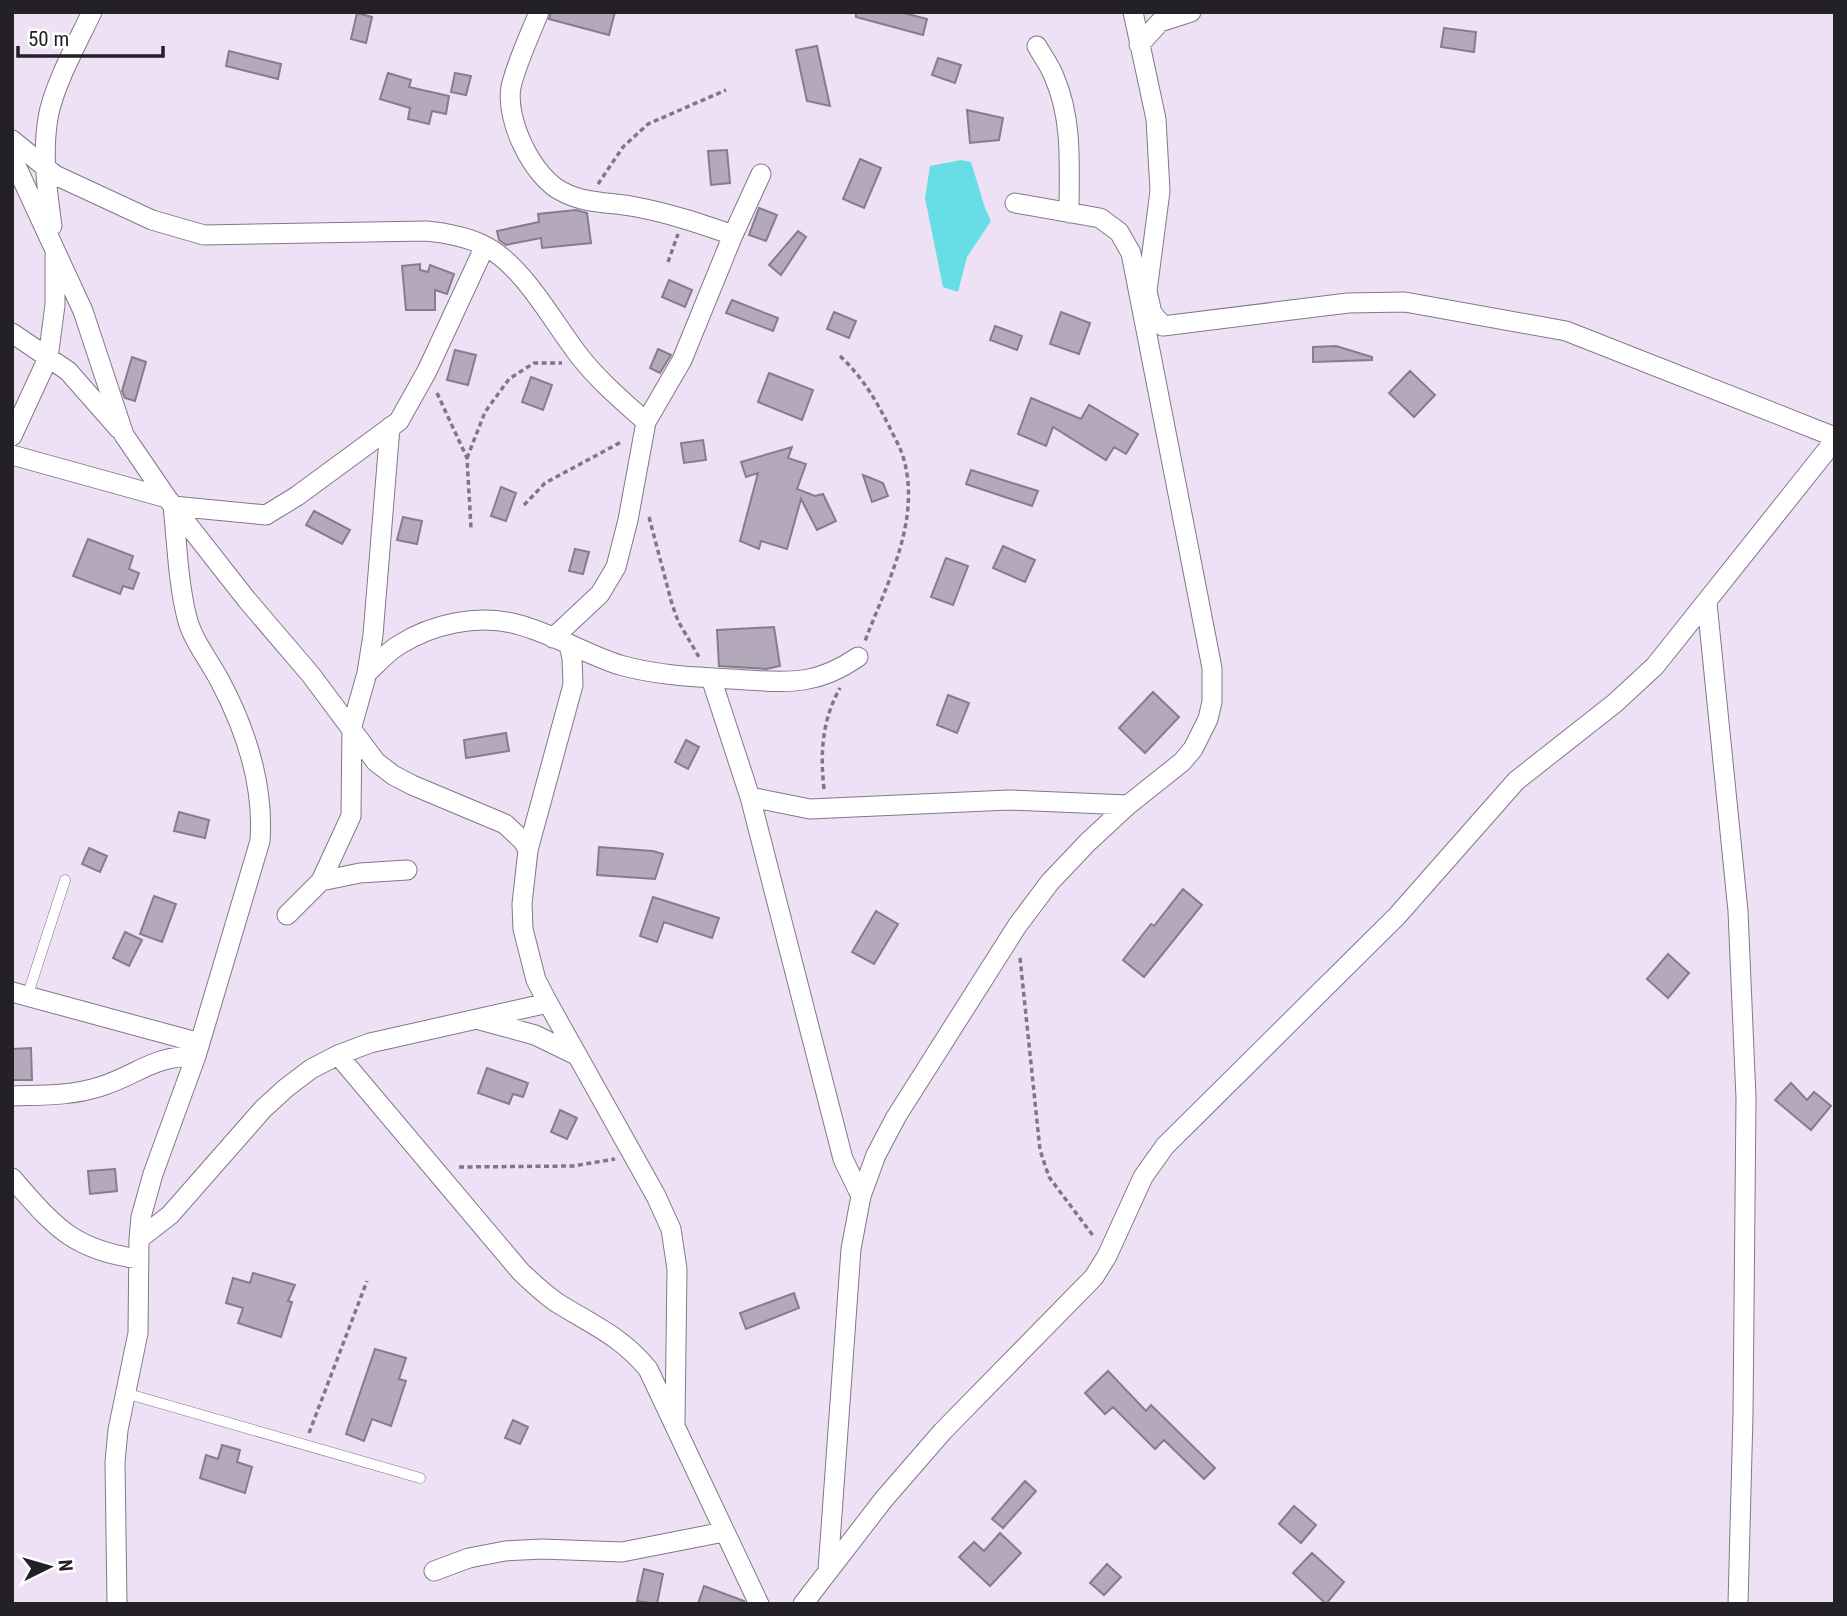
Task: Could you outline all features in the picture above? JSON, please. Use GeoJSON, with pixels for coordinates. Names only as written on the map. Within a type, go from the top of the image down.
{"type":"FeatureCollection","features":[{"type":"Feature","properties":{"kind":"street"},"geometry":{"type":"LineString","coordinates":[[12,436],[48,358],[55,305],[55,248],[44,166],[48,116],[67,63],[92,12]]}},
{"type":"Feature","properties":{"kind":"street"},"geometry":{"type":"LineString","coordinates":[[538,12],[511,88],[510,108],[515,127],[542,176],[562,192],[587,200],[632,206],[733,235]]}},
{"type":"Feature","properties":{"kind":"street"},"geometry":{"type":"LineString","coordinates":[[1133,12],[1156,119],[1160,191],[1147,290],[1148,316]]}},
{"type":"Feature","properties":{"kind":"street"},"geometry":{"type":"LineString","coordinates":[[1139,45],[1160,22],[1191,12]]}},
{"type":"Feature","properties":{"kind":"street"},"geometry":{"type":"LineString","coordinates":[[1037,46],[1055,78],[1065,108],[1069,213]]}},
{"type":"Feature","properties":{"kind":"street"},"geometry":{"type":"LineString","coordinates":[[12,140],[55,175],[152,220],[204,235],[426,231],[456,235],[485,246],[506,261],[524,280],[594,373],[645,426]]}},
{"type":"Feature","properties":{"kind":"street"},"geometry":{"type":"LineString","coordinates":[[12,157],[83,311],[124,435]]}},
{"type":"Feature","properties":{"kind":"street"},"geometry":{"type":"LineString","coordinates":[[561,642],[600,594],[616,567],[628,520],[645,426],[682,360],[761,174]]}},
{"type":"Feature","properties":{"kind":"street"},"geometry":{"type":"LineString","coordinates":[[828,1570],[851,1249],[861,1196],[885,1136],[1017,926],[1059,872],[1087,842],[1182,762],[1193,749],[1208,719],[1213,685],[1148,316],[1131,253],[1126,242],[1110,224],[1100,218],[1014,203]]}},
{"type":"Feature","properties":{"kind":"street"},"geometry":{"type":"LineString","coordinates":[[12,456],[170,502],[265,515],[297,496],[399,421],[430,364],[485,246]]}},
{"type":"Feature","properties":{"kind":"street"},"geometry":{"type":"LineString","coordinates":[[803,1604],[884,1499],[943,1431],[1083,1290],[1107,1256],[1134,1194],[1165,1146],[1397,916],[1516,780],[1635,686],[1656,666],[1835,438],[1566,331],[1483,315],[1405,302],[1360,303],[1163,326],[1148,316]]}},
{"type":"Feature","properties":{"kind":"street"},"geometry":{"type":"LineString","coordinates":[[12,333],[68,371],[124,435],[170,502],[352,726],[362,745],[376,762],[393,775],[505,824],[523,841],[528,850]]}},
{"type":"Feature","properties":{"kind":"street"},"geometry":{"type":"LineString","coordinates":[[287,915],[321,881],[351,816],[352,726],[367,673],[377,597],[390,428]]}},
{"type":"Feature","properties":{"kind":"street"},"geometry":{"type":"LineString","coordinates":[[117,1604],[115,1462],[125,1393],[138,1333],[139,1249],[150,1184],[198,1050],[260,841],[261,802],[254,765],[234,714],[188,620],[170,502]]}},
{"type":"Feature","properties":{"kind":"street"},"geometry":{"type":"LineString","coordinates":[[1707,603],[1738,911],[1746,1098],[1738,1604]]}},
{"type":"Feature","properties":{"kind":"street"},"geometry":{"type":"LineString","coordinates":[[367,673],[397,646],[434,627],[474,620],[515,624],[596,657],[647,671],[711,678],[790,682],[815,679],[838,671],[858,657]]}},
{"type":"Feature","properties":{"kind":"street"},"geometry":{"type":"LineString","coordinates":[[561,642],[574,672],[571,697],[528,850],[522,904],[523,929],[536,980],[656,1196],[671,1229],[677,1269],[676,1424]]}},
{"type":"Feature","properties":{"kind":"street"},"geometry":{"type":"LineString","coordinates":[[711,678],[750,797],[843,1159],[861,1196]]}},
{"type":"Feature","properties":{"kind":"street"},"geometry":{"type":"LineString","coordinates":[[750,797],[797,808],[1009,800],[1128,805]]}},
{"type":"Feature","properties":{"kind":"street"},"geometry":{"type":"LineString","coordinates":[[321,881],[360,873],[407,870]]}},
{"type":"Feature","properties":{"kind":"street"},"geometry":{"type":"LineString","coordinates":[[20,994],[198,1050]]}},
{"type":"Feature","properties":{"kind":"street"},"geometry":{"type":"LineString","coordinates":[[12,1178],[51,1223],[66,1235],[101,1251],[139,1249],[263,1109],[311,1069],[370,1043],[548,1003]]}},
{"type":"Feature","properties":{"kind":"street"},"geometry":{"type":"LineString","coordinates":[[476,1019],[535,1035],[576,1055]]}},
{"type":"Feature","properties":{"kind":"street"},"geometry":{"type":"LineString","coordinates":[[12,1096],[84,1091],[102,1086],[150,1063],[198,1050]]}},
{"type":"Feature","properties":{"kind":"street"},"geometry":{"type":"LineString","coordinates":[[338,1055],[521,1272],[557,1302],[614,1335],[633,1350],[648,1369],[759,1604]]}},
{"type":"Feature","properties":{"kind":"street"},"geometry":{"type":"LineString","coordinates":[[434,1571],[469,1558],[505,1551],[542,1549],[622,1552],[724,1532]]}},
{"type":"Feature","properties":{"kind":"lane"},"geometry":{"type":"LineString","coordinates":[[20,994],[65,880]]}},
{"type":"Feature","properties":{"kind":"lane"},"geometry":{"type":"LineString","coordinates":[[125,1393],[420,1478]]}},
{"type":"Feature","properties":{"kind":"path"},"geometry":{"type":"LineString","coordinates":[[587,200],[623,146],[635,134],[648,124],[726,90]]}},
{"type":"Feature","properties":{"kind":"path"},"geometry":{"type":"LineString","coordinates":[[668,262],[684,219]]}},
{"type":"Feature","properties":{"kind":"path"},"geometry":{"type":"LineString","coordinates":[[827,808],[821,761],[827,720],[834,700],[858,657],[905,533],[908,484],[904,459],[872,392],[858,372],[840,356]]}},
{"type":"Feature","properties":{"kind":"path"},"geometry":{"type":"LineString","coordinates":[[467,458],[485,412],[509,379],[534,363],[564,363]]}},
{"type":"Feature","properties":{"kind":"path"},"geometry":{"type":"LineString","coordinates":[[430,364],[439,401],[467,458],[471,527]]}},
{"type":"Feature","properties":{"kind":"path"},"geometry":{"type":"LineString","coordinates":[[524,505],[545,483],[645,426]]}},
{"type":"Feature","properties":{"kind":"path"},"geometry":{"type":"LineString","coordinates":[[648,511],[678,621],[711,678]]}},
{"type":"Feature","properties":{"kind":"path"},"geometry":{"type":"LineString","coordinates":[[1017,926],[1040,1150],[1049,1177],[1107,1256]]}},
{"type":"Feature","properties":{"kind":"path"},"geometry":{"type":"LineString","coordinates":[[432,1168],[573,1166],[631,1155]]}},
{"type":"Feature","properties":{"kind":"path"},"geometry":{"type":"LineString","coordinates":[[305,1445],[367,1281]]}},
{"type":"Feature","properties":{"kind":"water"},"geometry":{"type":"Polygon","coordinates":[[[961,160],[971,162],[991,221],[967,257],[958,292],[943,287],[925,198],[930,166],[961,160]]]}},
{"type":"Feature","properties":{"kind":"building"},"geometry":{"type":"Polygon","coordinates":[[[551,12],[615,12],[609,35],[549,19],[551,12]]]}},
{"type":"Feature","properties":{"kind":"building"},"geometry":{"type":"Polygon","coordinates":[[[856,12],[900,12],[927,19],[923,35],[856,17],[856,12]]]}},
{"type":"Feature","properties":{"kind":"building"},"geometry":{"type":"Polygon","coordinates":[[[357,13],[372,17],[366,43],[351,39],[357,13]]]}},
{"type":"Feature","properties":{"kind":"building"},"geometry":{"type":"Polygon","coordinates":[[[1444,28],[1476,32],[1474,52],[1441,47],[1444,28]]]}},
{"type":"Feature","properties":{"kind":"building"},"geometry":{"type":"Polygon","coordinates":[[[817,46],[830,106],[807,101],[796,50],[817,46]]]}},
{"type":"Feature","properties":{"kind":"building"},"geometry":{"type":"Polygon","coordinates":[[[229,51],[281,64],[278,79],[226,66],[229,51]]]}},
{"type":"Feature","properties":{"kind":"building"},"geometry":{"type":"Polygon","coordinates":[[[938,58],[961,65],[955,83],[932,75],[938,58]]]}},
{"type":"Feature","properties":{"kind":"building"},"geometry":{"type":"Polygon","coordinates":[[[388,73],[411,80],[409,87],[449,96],[446,114],[432,111],[429,124],[408,119],[410,108],[380,99],[388,73]]]}},
{"type":"Feature","properties":{"kind":"building"},"geometry":{"type":"Polygon","coordinates":[[[455,73],[471,76],[466,95],[451,92],[455,73]]]}},
{"type":"Feature","properties":{"kind":"building"},"geometry":{"type":"Polygon","coordinates":[[[967,110],[1003,118],[999,140],[970,143],[967,110]]]}},
{"type":"Feature","properties":{"kind":"building"},"geometry":{"type":"Polygon","coordinates":[[[727,150],[730,183],[711,185],[708,151],[727,150]]]}},
{"type":"Feature","properties":{"kind":"building"},"geometry":{"type":"Polygon","coordinates":[[[860,159],[881,168],[864,208],[843,199],[860,159]]]}},
{"type":"Feature","properties":{"kind":"building"},"geometry":{"type":"Polygon","coordinates":[[[759,208],[777,215],[766,241],[749,235],[759,208]]]}},
{"type":"Feature","properties":{"kind":"building"},"geometry":{"type":"Polygon","coordinates":[[[576,210],[587,213],[591,243],[542,248],[541,238],[506,245],[499,240],[497,231],[539,222],[538,214],[576,210]]]}},
{"type":"Feature","properties":{"kind":"building"},"geometry":{"type":"Polygon","coordinates":[[[798,231],[806,237],[781,275],[769,265],[798,231]]]}},
{"type":"Feature","properties":{"kind":"building"},"geometry":{"type":"Polygon","coordinates":[[[420,264],[420,270],[428,272],[430,265],[454,274],[447,294],[435,290],[435,310],[406,310],[402,266],[420,264]]]}},
{"type":"Feature","properties":{"kind":"building"},"geometry":{"type":"Polygon","coordinates":[[[669,280],[692,290],[685,307],[662,297],[669,280]]]}},
{"type":"Feature","properties":{"kind":"building"},"geometry":{"type":"Polygon","coordinates":[[[732,300],[778,318],[773,331],[726,313],[732,300]]]}},
{"type":"Feature","properties":{"kind":"building"},"geometry":{"type":"Polygon","coordinates":[[[834,312],[856,321],[849,338],[827,329],[834,312]]]}},
{"type":"Feature","properties":{"kind":"building"},"geometry":{"type":"Polygon","coordinates":[[[1061,312],[1090,323],[1079,354],[1050,344],[1061,312]]]}},
{"type":"Feature","properties":{"kind":"building"},"geometry":{"type":"Polygon","coordinates":[[[995,326],[1022,336],[1017,350],[990,340],[995,326]]]}},
{"type":"Feature","properties":{"kind":"building"},"geometry":{"type":"Polygon","coordinates":[[[1336,346],[1372,357],[1372,360],[1313,362],[1313,347],[1336,346]]]}},
{"type":"Feature","properties":{"kind":"building"},"geometry":{"type":"Polygon","coordinates":[[[658,349],[671,355],[660,373],[650,368],[658,349]]]}},
{"type":"Feature","properties":{"kind":"building"},"geometry":{"type":"Polygon","coordinates":[[[455,350],[476,355],[468,385],[447,380],[455,350]]]}},
{"type":"Feature","properties":{"kind":"building"},"geometry":{"type":"Polygon","coordinates":[[[132,357],[146,362],[135,401],[125,398],[122,391],[132,357]]]}},
{"type":"Feature","properties":{"kind":"building"},"geometry":{"type":"Polygon","coordinates":[[[1410,371],[1435,395],[1414,417],[1389,393],[1410,371]]]}},
{"type":"Feature","properties":{"kind":"building"},"geometry":{"type":"Polygon","coordinates":[[[769,373],[813,390],[802,420],[758,402],[769,373]]]}},
{"type":"Feature","properties":{"kind":"building"},"geometry":{"type":"Polygon","coordinates":[[[531,377],[552,385],[543,410],[522,402],[531,377]]]}},
{"type":"Feature","properties":{"kind":"building"},"geometry":{"type":"Polygon","coordinates":[[[1031,398],[1081,419],[1089,405],[1138,434],[1126,454],[1114,447],[1106,460],[1053,427],[1046,446],[1018,434],[1031,398]]]}},
{"type":"Feature","properties":{"kind":"building"},"geometry":{"type":"Polygon","coordinates":[[[703,440],[706,460],[684,463],[681,443],[703,440]]]}},
{"type":"Feature","properties":{"kind":"building"},"geometry":{"type":"Polygon","coordinates":[[[792,447],[788,458],[806,464],[797,489],[815,496],[823,494],[836,521],[817,530],[801,499],[787,549],[761,541],[759,549],[740,541],[758,473],[746,477],[741,462],[792,447]]]}},
{"type":"Feature","properties":{"kind":"building"},"geometry":{"type":"Polygon","coordinates":[[[971,470],[1038,491],[1032,506],[966,484],[971,470]]]}},
{"type":"Feature","properties":{"kind":"building"},"geometry":{"type":"Polygon","coordinates":[[[863,475],[883,483],[888,496],[872,502],[863,475]]]}},
{"type":"Feature","properties":{"kind":"building"},"geometry":{"type":"Polygon","coordinates":[[[501,487],[516,493],[506,521],[491,516],[501,487]]]}},
{"type":"Feature","properties":{"kind":"building"},"geometry":{"type":"Polygon","coordinates":[[[314,511],[350,530],[342,544],[306,525],[314,511]]]}},
{"type":"Feature","properties":{"kind":"building"},"geometry":{"type":"Polygon","coordinates":[[[403,517],[422,521],[417,544],[397,540],[403,517]]]}},
{"type":"Feature","properties":{"kind":"building"},"geometry":{"type":"Polygon","coordinates":[[[88,539],[133,556],[129,569],[139,573],[133,589],[123,586],[120,594],[73,576],[88,539]]]}},
{"type":"Feature","properties":{"kind":"building"},"geometry":{"type":"Polygon","coordinates":[[[1003,546],[1035,560],[1025,582],[993,568],[1003,546]]]}},
{"type":"Feature","properties":{"kind":"building"},"geometry":{"type":"Polygon","coordinates":[[[575,549],[589,552],[583,574],[569,571],[575,549]]]}},
{"type":"Feature","properties":{"kind":"building"},"geometry":{"type":"Polygon","coordinates":[[[946,558],[968,566],[953,605],[931,597],[946,558]]]}},
{"type":"Feature","properties":{"kind":"building"},"geometry":{"type":"Polygon","coordinates":[[[774,627],[780,666],[766,669],[719,666],[717,630],[774,627]]]}},
{"type":"Feature","properties":{"kind":"building"},"geometry":{"type":"Polygon","coordinates":[[[1153,692],[1179,717],[1145,753],[1119,728],[1153,692]]]}},
{"type":"Feature","properties":{"kind":"building"},"geometry":{"type":"Polygon","coordinates":[[[948,695],[969,703],[957,733],[937,725],[948,695]]]}},
{"type":"Feature","properties":{"kind":"building"},"geometry":{"type":"Polygon","coordinates":[[[506,733],[509,751],[466,758],[464,740],[506,733]]]}},
{"type":"Feature","properties":{"kind":"building"},"geometry":{"type":"Polygon","coordinates":[[[686,740],[699,747],[688,769],[675,762],[686,740]]]}},
{"type":"Feature","properties":{"kind":"building"},"geometry":{"type":"Polygon","coordinates":[[[179,812],[209,820],[205,838],[174,831],[179,812]]]}},
{"type":"Feature","properties":{"kind":"building"},"geometry":{"type":"Polygon","coordinates":[[[599,847],[663,854],[655,879],[597,875],[599,847]]]}},
{"type":"Feature","properties":{"kind":"building"},"geometry":{"type":"Polygon","coordinates":[[[89,848],[107,856],[100,872],[82,864],[89,848]]]}},
{"type":"Feature","properties":{"kind":"building"},"geometry":{"type":"Polygon","coordinates":[[[1183,889],[1202,905],[1144,977],[1123,960],[1183,889]]]}},
{"type":"Feature","properties":{"kind":"building"},"geometry":{"type":"Polygon","coordinates":[[[154,896],[176,904],[162,942],[140,934],[154,896]]]}},
{"type":"Feature","properties":{"kind":"building"},"geometry":{"type":"Polygon","coordinates":[[[653,897],[719,918],[712,938],[664,922],[657,942],[640,936],[653,897]]]}},
{"type":"Feature","properties":{"kind":"building"},"geometry":{"type":"Polygon","coordinates":[[[876,911],[898,924],[874,964],[852,952],[876,911]]]}},
{"type":"Feature","properties":{"kind":"building"},"geometry":{"type":"Polygon","coordinates":[[[125,932],[142,940],[129,966],[113,958],[125,932]]]}},
{"type":"Feature","properties":{"kind":"building"},"geometry":{"type":"Polygon","coordinates":[[[1668,954],[1689,973],[1668,998],[1647,979],[1668,954]]]}},
{"type":"Feature","properties":{"kind":"building"},"geometry":{"type":"Polygon","coordinates":[[[31,1048],[32,1080],[12,1080],[12,1049],[31,1048]]]}},
{"type":"Feature","properties":{"kind":"building"},"geometry":{"type":"Polygon","coordinates":[[[487,1068],[528,1083],[523,1097],[513,1094],[509,1104],[478,1093],[487,1068]]]}},
{"type":"Feature","properties":{"kind":"building"},"geometry":{"type":"Polygon","coordinates":[[[1791,1083],[1807,1100],[1814,1092],[1831,1106],[1811,1130],[1775,1100],[1791,1083]]]}},
{"type":"Feature","properties":{"kind":"building"},"geometry":{"type":"Polygon","coordinates":[[[560,1110],[577,1118],[567,1139],[551,1132],[560,1110]]]}},
{"type":"Feature","properties":{"kind":"building"},"geometry":{"type":"Polygon","coordinates":[[[115,1169],[117,1191],[90,1194],[88,1171],[115,1169]]]}},
{"type":"Feature","properties":{"kind":"building"},"geometry":{"type":"Polygon","coordinates":[[[253,1273],[295,1285],[288,1301],[292,1302],[281,1337],[238,1323],[243,1308],[226,1303],[233,1278],[250,1283],[253,1273]]]}},
{"type":"Feature","properties":{"kind":"building"},"geometry":{"type":"Polygon","coordinates":[[[794,1293],[799,1308],[746,1329],[740,1313],[794,1293]]]}},
{"type":"Feature","properties":{"kind":"building"},"geometry":{"type":"Polygon","coordinates":[[[375,1349],[406,1358],[399,1379],[406,1381],[391,1426],[372,1419],[364,1441],[346,1434],[375,1349]]]}},
{"type":"Feature","properties":{"kind":"building"},"geometry":{"type":"Polygon","coordinates":[[[1108,1371],[1146,1411],[1151,1405],[1215,1468],[1204,1479],[1164,1440],[1155,1449],[1113,1407],[1105,1414],[1085,1393],[1108,1371]]]}},
{"type":"Feature","properties":{"kind":"building"},"geometry":{"type":"Polygon","coordinates":[[[513,1420],[528,1427],[520,1444],[505,1438],[513,1420]]]}},
{"type":"Feature","properties":{"kind":"building"},"geometry":{"type":"Polygon","coordinates":[[[222,1445],[240,1450],[237,1462],[252,1467],[245,1493],[200,1478],[206,1455],[218,1459],[222,1445]]]}},
{"type":"Feature","properties":{"kind":"building"},"geometry":{"type":"Polygon","coordinates":[[[1025,1481],[1036,1491],[1003,1528],[992,1519],[1025,1481]]]}},
{"type":"Feature","properties":{"kind":"building"},"geometry":{"type":"Polygon","coordinates":[[[1294,1506],[1316,1525],[1301,1543],[1279,1524],[1294,1506]]]}},
{"type":"Feature","properties":{"kind":"building"},"geometry":{"type":"Polygon","coordinates":[[[1000,1533],[1021,1553],[990,1586],[959,1557],[974,1542],[984,1551],[1000,1533]]]}},
{"type":"Feature","properties":{"kind":"building"},"geometry":{"type":"Polygon","coordinates":[[[1312,1553],[1344,1582],[1326,1604],[1293,1573],[1312,1553]]]}},
{"type":"Feature","properties":{"kind":"building"},"geometry":{"type":"Polygon","coordinates":[[[1107,1564],[1121,1577],[1104,1595],[1090,1583],[1107,1564]]]}},
{"type":"Feature","properties":{"kind":"building"},"geometry":{"type":"Polygon","coordinates":[[[644,1569],[663,1574],[657,1604],[637,1601],[644,1569]]]}},
{"type":"Feature","properties":{"kind":"building"},"geometry":{"type":"Polygon","coordinates":[[[704,1586],[744,1601],[745,1604],[698,1604],[704,1586]]]}}]}
